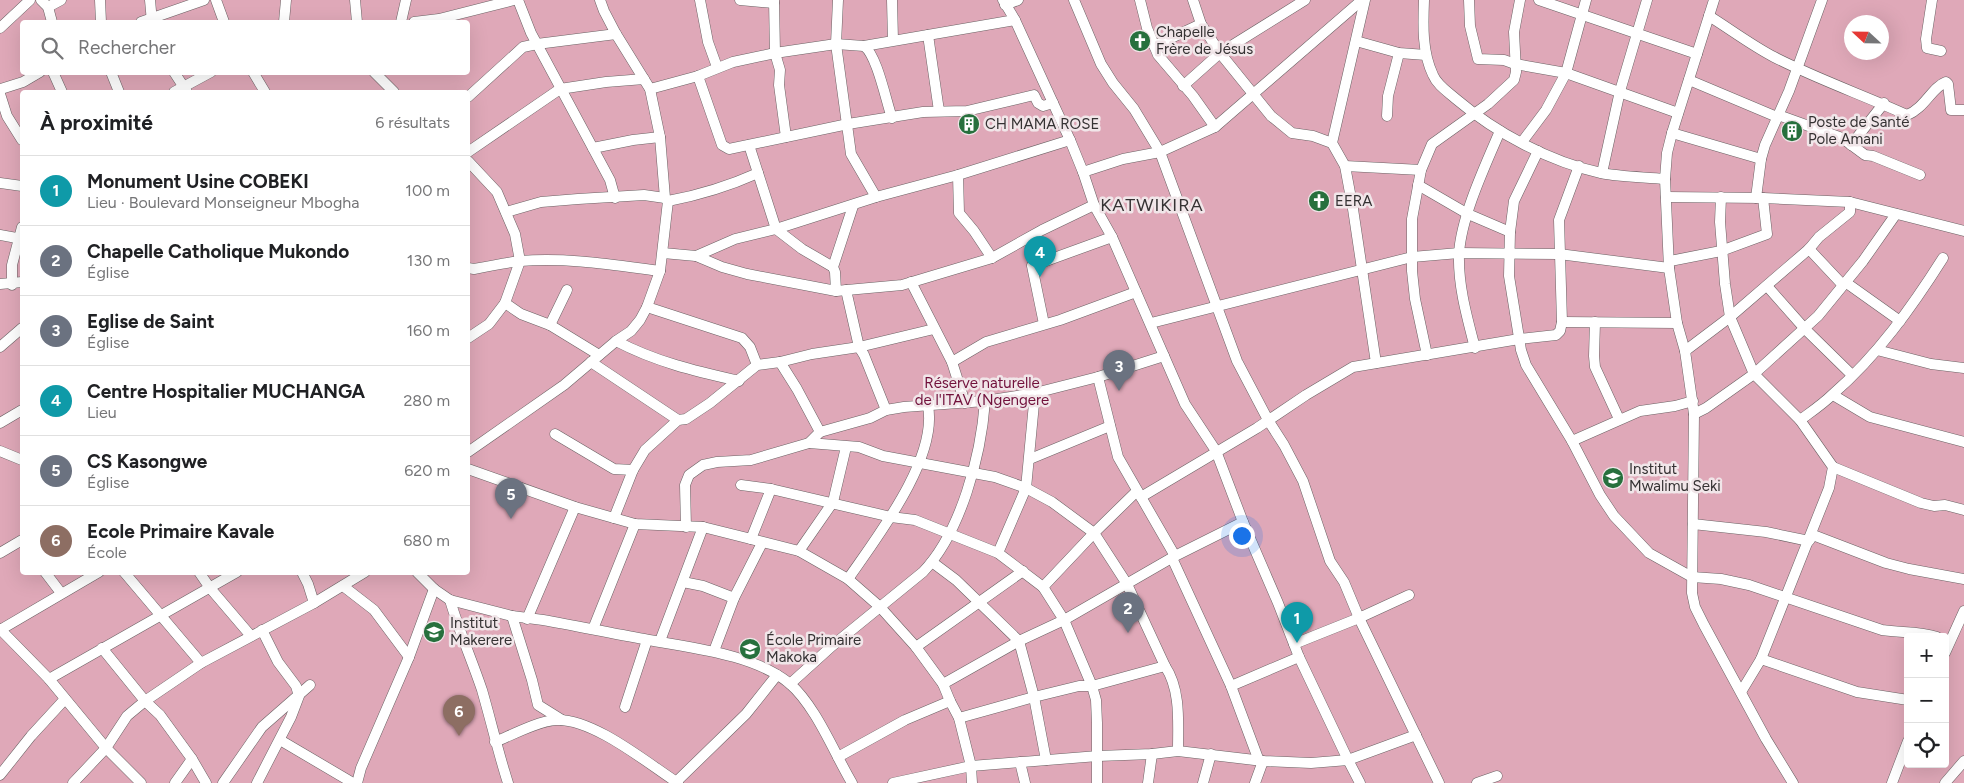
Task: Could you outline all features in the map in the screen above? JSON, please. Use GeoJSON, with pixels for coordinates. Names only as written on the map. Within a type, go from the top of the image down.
{"type":"FeatureCollection","features":[{"type":"Feature","properties":{"kind":"street"},"geometry":{"type":"LineString","coordinates":[[0,28],[30,0]]}},
{"type":"Feature","properties":{"kind":"street"},"geometry":{"type":"LineString","coordinates":[[51,20],[44,4],[61,0]]}},
{"type":"Feature","properties":{"kind":"street"},"geometry":{"type":"LineString","coordinates":[[100,0],[101,20]]}},
{"type":"Feature","properties":{"kind":"street"},"geometry":{"type":"LineString","coordinates":[[148,20],[150,0]]}},
{"type":"Feature","properties":{"kind":"street"},"geometry":{"type":"LineString","coordinates":[[151,20],[204,0]]}},
{"type":"Feature","properties":{"kind":"street"},"geometry":{"type":"LineString","coordinates":[[216,0],[223,20]]}},
{"type":"Feature","properties":{"kind":"street"},"geometry":{"type":"LineString","coordinates":[[284,20],[286,0]]}},
{"type":"Feature","properties":{"kind":"street"},"geometry":{"type":"LineString","coordinates":[[355,0],[357,20]]}},
{"type":"Feature","properties":{"kind":"street"},"geometry":{"type":"LineString","coordinates":[[401,20],[406,0]]}},
{"type":"Feature","properties":{"kind":"street"},"geometry":{"type":"LineString","coordinates":[[426,20],[439,18],[483,3],[514,0]]}},
{"type":"Feature","properties":{"kind":"street"},"geometry":{"type":"LineString","coordinates":[[518,0],[537,44],[610,180],[615,198]]}},
{"type":"Feature","properties":{"kind":"street"},"geometry":{"type":"LineString","coordinates":[[470,451],[564,385],[616,341],[631,331],[647,307],[660,271],[667,199],[660,137],[650,89],[616,34],[600,0]]}},
{"type":"Feature","properties":{"kind":"street"},"geometry":{"type":"LineString","coordinates":[[700,0],[708,42],[717,68]]}},
{"type":"Feature","properties":{"kind":"street"},"geometry":{"type":"LineString","coordinates":[[740,0],[774,2],[775,53],[780,70],[779,85],[786,137]]}},
{"type":"Feature","properties":{"kind":"street"},"geometry":{"type":"LineString","coordinates":[[838,0],[836,44],[851,154],[876,197]]}},
{"type":"Feature","properties":{"kind":"street"},"geometry":{"type":"LineString","coordinates":[[892,0],[893,40]]}},
{"type":"Feature","properties":{"kind":"street"},"geometry":{"type":"LineString","coordinates":[[1018,0],[1004,3],[1015,20],[1070,140],[1094,205],[1112,237],[1185,404],[1216,451],[1243,522],[1299,656],[1360,783]]}},
{"type":"Feature","properties":{"kind":"street"},"geometry":{"type":"LineString","coordinates":[[1074,0],[1101,64],[1108,72],[1112,83],[1134,109],[1160,152],[1237,361],[1303,481],[1330,561],[1344,582],[1359,618],[1439,783]]}},
{"type":"Feature","properties":{"kind":"street"},"geometry":{"type":"LineString","coordinates":[[1140,0],[1154,46],[1216,127]]}},
{"type":"Feature","properties":{"kind":"street"},"geometry":{"type":"LineString","coordinates":[[1193,0],[1201,24],[1220,52],[1271,116],[1292,132],[1313,136],[1332,143],[1345,166],[1376,363]]}},
{"type":"Feature","properties":{"kind":"street"},"geometry":{"type":"LineString","coordinates":[[1183,86],[1220,52],[1305,0]]}},
{"type":"Feature","properties":{"kind":"street"},"geometry":{"type":"LineString","coordinates":[[1424,0],[1423,21],[1426,55],[1433,76],[1474,114],[1500,131],[1538,151],[1579,166],[1602,173],[1665,179]]}},
{"type":"Feature","properties":{"kind":"street"},"geometry":{"type":"LineString","coordinates":[[1469,0],[1470,26],[1478,59],[1504,60],[1515,64],[1566,73],[1678,113]]}},
{"type":"Feature","properties":{"kind":"street"},"geometry":{"type":"LineString","coordinates":[[1427,355],[1415,299],[1412,257],[1412,219],[1421,170],[1432,144],[1474,114],[1514,80],[1516,72],[1514,32],[1520,0]]}},
{"type":"Feature","properties":{"kind":"street"},"geometry":{"type":"LineString","coordinates":[[1539,0],[1697,54]]}},
{"type":"Feature","properties":{"kind":"street"},"geometry":{"type":"LineString","coordinates":[[1522,142],[1546,110],[1566,73],[1586,0]]}},
{"type":"Feature","properties":{"kind":"street"},"geometry":{"type":"LineString","coordinates":[[1602,173],[1620,91],[1647,0]]}},
{"type":"Feature","properties":{"kind":"street"},"geometry":{"type":"LineString","coordinates":[[1713,0],[1672,133],[1667,153],[1665,179],[1669,264],[1677,324],[1685,351],[1694,414],[1692,593],[1695,607],[1766,739],[1793,783]]}},
{"type":"Feature","properties":{"kind":"street"},"geometry":{"type":"LineString","coordinates":[[1151,323],[1412,257],[1459,253],[1509,252],[1559,254],[1669,264],[1721,251],[1767,234],[1759,198],[1761,159],[1822,0]]}},
{"type":"Feature","properties":{"kind":"street"},"geometry":{"type":"LineString","coordinates":[[1932,0],[1926,39],[1927,48],[1941,51]]}},
{"type":"Feature","properties":{"kind":"street"},"geometry":{"type":"LineString","coordinates":[[1083,172],[1123,159],[1160,152],[1216,127],[1358,1]]}},
{"type":"Feature","properties":{"kind":"street"},"geometry":{"type":"LineString","coordinates":[[1332,143],[1356,41],[1358,1]]}},
{"type":"Feature","properties":{"kind":"street"},"geometry":{"type":"LineString","coordinates":[[1709,16],[1771,55],[1797,68],[1907,114],[1922,106],[1940,84],[1946,82],[1948,84],[1951,110],[1964,110]]}},
{"type":"Feature","properties":{"kind":"street"},"geometry":{"type":"LineString","coordinates":[[650,89],[698,76],[734,62],[775,53],[836,44],[864,46],[1015,20]]}},
{"type":"Feature","properties":{"kind":"street"},"geometry":{"type":"LineString","coordinates":[[1154,46],[1201,24]]}},
{"type":"Feature","properties":{"kind":"street"},"geometry":{"type":"LineString","coordinates":[[470,95],[523,47],[616,34]]}},
{"type":"Feature","properties":{"kind":"street"},"geometry":{"type":"LineString","coordinates":[[928,35],[938,111]]}},
{"type":"Feature","properties":{"kind":"street"},"geometry":{"type":"LineString","coordinates":[[1356,41],[1398,53],[1426,55]]}},
{"type":"Feature","properties":{"kind":"street"},"geometry":{"type":"LineString","coordinates":[[864,46],[869,49],[877,67],[892,118]]}},
{"type":"Feature","properties":{"kind":"street"},"geometry":{"type":"LineString","coordinates":[[1387,116],[1388,96],[1398,53]]}},
{"type":"Feature","properties":{"kind":"street"},"geometry":{"type":"LineString","coordinates":[[20,137],[7,116],[0,89],[23,82],[35,75]]}},
{"type":"Feature","properties":{"kind":"street"},"geometry":{"type":"LineString","coordinates":[[54,75],[61,90]]}},
{"type":"Feature","properties":{"kind":"street"},"geometry":{"type":"LineString","coordinates":[[112,75],[118,90]]}},
{"type":"Feature","properties":{"kind":"street"},"geometry":{"type":"LineString","coordinates":[[176,75],[186,90],[207,75]]}},
{"type":"Feature","properties":{"kind":"street"},"geometry":{"type":"LineString","coordinates":[[255,75],[264,90]]}},
{"type":"Feature","properties":{"kind":"street"},"geometry":{"type":"LineString","coordinates":[[377,75],[392,90]]}},
{"type":"Feature","properties":{"kind":"street"},"geometry":{"type":"LineString","coordinates":[[698,76],[722,145],[729,149],[848,124],[938,111],[967,111],[1034,95],[1043,106],[1053,103]]}},
{"type":"Feature","properties":{"kind":"street"},"geometry":{"type":"LineString","coordinates":[[470,151],[560,89],[606,82],[644,79]]}},
{"type":"Feature","properties":{"kind":"street"},"geometry":{"type":"LineString","coordinates":[[1689,80],[1778,116],[1842,138],[1865,155],[1873,156],[1920,175]]}},
{"type":"Feature","properties":{"kind":"street"},"geometry":{"type":"LineString","coordinates":[[1852,146],[1884,103]]}},
{"type":"Feature","properties":{"kind":"street"},"geometry":{"type":"LineString","coordinates":[[1475,348],[1461,285],[1459,253],[1468,214],[1500,131]]}},
{"type":"Feature","properties":{"kind":"street"},"geometry":{"type":"LineString","coordinates":[[1672,133],[1761,159]]}},
{"type":"Feature","properties":{"kind":"street"},"geometry":{"type":"LineString","coordinates":[[594,148],[660,137]]}},
{"type":"Feature","properties":{"kind":"street"},"geometry":{"type":"LineString","coordinates":[[696,256],[735,239],[958,175],[1070,140]]}},
{"type":"Feature","properties":{"kind":"street"},"geometry":{"type":"LineString","coordinates":[[749,145],[776,228],[802,249],[832,267],[835,272],[859,346],[886,410]]}},
{"type":"Feature","properties":{"kind":"street"},"geometry":{"type":"LineString","coordinates":[[1538,151],[1514,201],[1510,232],[1510,284],[1519,339],[1526,365],[1572,441],[1600,495],[1614,516],[1649,553],[1692,577],[1721,579],[1785,596],[1882,630],[1926,633]]}},
{"type":"Feature","properties":{"kind":"street"},"geometry":{"type":"LineString","coordinates":[[470,163],[497,192],[515,234],[520,261],[504,303],[489,324],[470,337]]}},
{"type":"Feature","properties":{"kind":"street"},"geometry":{"type":"LineString","coordinates":[[1345,166],[1421,170]]}},
{"type":"Feature","properties":{"kind":"street"},"geometry":{"type":"LineString","coordinates":[[1043,587],[1094,533],[1139,494],[1268,420],[1344,371],[1353,367],[1376,363],[1475,348],[1519,339],[1556,335],[1560,331],[1562,322],[1559,220],[1579,166]]}},
{"type":"Feature","properties":{"kind":"street"},"geometry":{"type":"LineString","coordinates":[[506,212],[542,202],[644,195],[667,199],[694,196],[735,184],[758,173]]}},
{"type":"Feature","properties":{"kind":"street"},"geometry":{"type":"LineString","coordinates":[[958,175],[959,213],[974,230],[992,258]]}},
{"type":"Feature","properties":{"kind":"street"},"geometry":{"type":"LineString","coordinates":[[0,183],[20,186]]}},
{"type":"Feature","properties":{"kind":"street"},"geometry":{"type":"LineString","coordinates":[[1418,185],[1468,214],[1510,232]]}},
{"type":"Feature","properties":{"kind":"street"},"geometry":{"type":"LineString","coordinates":[[1666,197],[1759,198],[1850,202],[1964,231]]}},
{"type":"Feature","properties":{"kind":"street"},"geometry":{"type":"LineString","coordinates":[[1721,197],[1721,251],[1730,317],[1754,374],[1800,420],[1834,466],[1921,503],[1934,506],[1945,505],[1964,510]]}},
{"type":"Feature","properties":{"kind":"street"},"geometry":{"type":"LineString","coordinates":[[1685,351],[1767,286],[1850,212],[1850,202]]}},
{"type":"Feature","properties":{"kind":"street"},"geometry":{"type":"LineString","coordinates":[[663,253],[696,256],[747,274],[841,291],[911,282],[992,258],[1042,230],[1094,205]]}},
{"type":"Feature","properties":{"kind":"street"},"geometry":{"type":"LineString","coordinates":[[832,267],[853,206]]}},
{"type":"Feature","properties":{"kind":"street"},"geometry":{"type":"LineString","coordinates":[[1694,414],[1706,408],[1754,374],[1805,329],[1863,261],[1896,214]]}},
{"type":"Feature","properties":{"kind":"street"},"geometry":{"type":"LineString","coordinates":[[0,235],[20,239]]}},
{"type":"Feature","properties":{"kind":"street"},"geometry":{"type":"LineString","coordinates":[[1044,324],[1032,266],[1112,237]]}},
{"type":"Feature","properties":{"kind":"street"},"geometry":{"type":"LineString","coordinates":[[0,284],[17,283],[12,265],[20,242]]}},
{"type":"Feature","properties":{"kind":"street"},"geometry":{"type":"LineString","coordinates":[[1809,249],[1840,282],[1862,293],[1900,321]]}},
{"type":"Feature","properties":{"kind":"street"},"geometry":{"type":"LineString","coordinates":[[1800,420],[1833,394],[1877,350],[1900,321],[1943,258]]}},
{"type":"Feature","properties":{"kind":"street"},"geometry":{"type":"LineString","coordinates":[[470,270],[520,261],[598,262],[660,271]]}},
{"type":"Feature","properties":{"kind":"street"},"geometry":{"type":"LineString","coordinates":[[911,282],[952,362],[965,403]]}},
{"type":"Feature","properties":{"kind":"street"},"geometry":{"type":"LineString","coordinates":[[1767,286],[1805,329],[1852,375]]}},
{"type":"Feature","properties":{"kind":"street"},"geometry":{"type":"LineString","coordinates":[[550,325],[567,290]]}},
{"type":"Feature","properties":{"kind":"street"},"geometry":{"type":"LineString","coordinates":[[952,362],[986,342],[1060,320],[1136,292]]}},
{"type":"Feature","properties":{"kind":"street"},"geometry":{"type":"LineString","coordinates":[[504,303],[521,314],[550,325],[678,420]]}},
{"type":"Feature","properties":{"kind":"street"},"geometry":{"type":"LineString","coordinates":[[647,307],[742,338],[750,347],[758,365]]}},
{"type":"Feature","properties":{"kind":"street"},"geometry":{"type":"LineString","coordinates":[[1562,322],[1677,324]]}},
{"type":"Feature","properties":{"kind":"street"},"geometry":{"type":"LineString","coordinates":[[1595,322],[1595,368],[1619,419]]}},
{"type":"Feature","properties":{"kind":"street"},"geometry":{"type":"LineString","coordinates":[[614,518],[633,470],[645,450],[678,420],[686,419],[758,365],[859,346],[934,329]]}},
{"type":"Feature","properties":{"kind":"street"},"geometry":{"type":"LineString","coordinates":[[0,347],[20,330]]}},
{"type":"Feature","properties":{"kind":"street"},"geometry":{"type":"LineString","coordinates":[[616,341],[652,358],[688,370],[739,381]]}},
{"type":"Feature","properties":{"kind":"street"},"geometry":{"type":"LineString","coordinates":[[1877,350],[1931,364],[1964,368]]}},
{"type":"Feature","properties":{"kind":"street"},"geometry":{"type":"LineString","coordinates":[[809,443],[820,432],[870,418],[886,410],[985,401],[1035,393],[1098,377],[1164,356]]}},
{"type":"Feature","properties":{"kind":"street"},"geometry":{"type":"LineString","coordinates":[[780,362],[798,389],[820,432]]}},
{"type":"Feature","properties":{"kind":"street"},"geometry":{"type":"LineString","coordinates":[[1098,377],[1118,457],[1174,557],[1231,686],[1261,761],[1255,783]]}},
{"type":"Feature","properties":{"kind":"street"},"geometry":{"type":"LineString","coordinates":[[998,553],[1026,488],[1035,393]]}},
{"type":"Feature","properties":{"kind":"street"},"geometry":{"type":"LineString","coordinates":[[1833,394],[1870,417],[1964,442]]}},
{"type":"Feature","properties":{"kind":"street"},"geometry":{"type":"LineString","coordinates":[[790,684],[923,572],[932,562],[950,534],[973,473],[983,430],[985,401]]}},
{"type":"Feature","properties":{"kind":"street"},"geometry":{"type":"LineString","coordinates":[[1572,441],[1640,411],[1675,406],[1693,401]]}},
{"type":"Feature","properties":{"kind":"street"},"geometry":{"type":"LineString","coordinates":[[848,579],[891,518],[918,463],[928,434],[930,417],[928,406]]}},
{"type":"Feature","properties":{"kind":"street"},"geometry":{"type":"LineString","coordinates":[[0,423],[20,413]]}},
{"type":"Feature","properties":{"kind":"street"},"geometry":{"type":"LineString","coordinates":[[1030,459],[1110,426]]}},
{"type":"Feature","properties":{"kind":"street"},"geometry":{"type":"LineString","coordinates":[[554,434],[614,468],[633,470]]}},
{"type":"Feature","properties":{"kind":"street"},"geometry":{"type":"LineString","coordinates":[[686,527],[685,485],[692,471],[717,462],[751,460],[809,443],[859,447],[883,456],[973,473],[1026,488],[1059,507],[1094,533],[1127,584],[1171,675],[1178,708],[1178,750]]}},
{"type":"Feature","properties":{"kind":"street"},"geometry":{"type":"LineString","coordinates":[[799,552],[833,502],[846,447]]}},
{"type":"Feature","properties":{"kind":"street"},"geometry":{"type":"LineString","coordinates":[[0,451],[20,459]]}},
{"type":"Feature","properties":{"kind":"street"},"geometry":{"type":"LineString","coordinates":[[1741,692],[1761,658],[1809,541],[1829,488],[1834,466]]}},
{"type":"Feature","properties":{"kind":"street"},"geometry":{"type":"LineString","coordinates":[[470,470],[574,507],[635,524],[704,528],[799,552],[848,579],[880,607],[916,647],[943,684],[959,718],[971,766],[972,783]]}},
{"type":"Feature","properties":{"kind":"street"},"geometry":{"type":"LineString","coordinates":[[741,484],[833,502],[891,518],[915,520],[998,553],[1043,587],[1064,620],[1096,700],[1097,783]]}},
{"type":"Feature","properties":{"kind":"street"},"geometry":{"type":"LineString","coordinates":[[751,539],[771,489]]}},
{"type":"Feature","properties":{"kind":"street"},"geometry":{"type":"LineString","coordinates":[[527,619],[574,507]]}},
{"type":"Feature","properties":{"kind":"street"},"geometry":{"type":"LineString","coordinates":[[943,684],[1019,641],[1064,620],[1174,557],[1243,522]]}},
{"type":"Feature","properties":{"kind":"street"},"geometry":{"type":"LineString","coordinates":[[593,629],[635,524]]}},
{"type":"Feature","properties":{"kind":"street"},"geometry":{"type":"LineString","coordinates":[[1692,524],[1766,532],[1809,541]]}},
{"type":"Feature","properties":{"kind":"street"},"geometry":{"type":"LineString","coordinates":[[660,641],[704,528]]}},
{"type":"Feature","properties":{"kind":"street"},"geometry":{"type":"LineString","coordinates":[[1809,541],[1813,536],[1886,563],[1964,579]]}},
{"type":"Feature","properties":{"kind":"street"},"geometry":{"type":"LineString","coordinates":[[0,553],[20,543]]}},
{"type":"Feature","properties":{"kind":"street"},"geometry":{"type":"LineString","coordinates":[[714,651],[734,598],[762,543]]}},
{"type":"Feature","properties":{"kind":"street"},"geometry":{"type":"LineString","coordinates":[[932,562],[956,580],[1019,641],[1034,697],[1046,760]]}},
{"type":"Feature","properties":{"kind":"street"},"geometry":{"type":"LineString","coordinates":[[916,647],[1023,571]]}},
{"type":"Feature","properties":{"kind":"street"},"geometry":{"type":"LineString","coordinates":[[47,575],[61,593]]}},
{"type":"Feature","properties":{"kind":"street"},"geometry":{"type":"LineString","coordinates":[[94,575],[0,630],[49,679],[106,748],[142,783]]}},
{"type":"Feature","properties":{"kind":"street"},"geometry":{"type":"LineString","coordinates":[[127,575],[201,663]]}},
{"type":"Feature","properties":{"kind":"street"},"geometry":{"type":"LineString","coordinates":[[201,575],[252,636]]}},
{"type":"Feature","properties":{"kind":"street"},"geometry":{"type":"LineString","coordinates":[[49,679],[232,575]]}},
{"type":"Feature","properties":{"kind":"street"},"geometry":{"type":"LineString","coordinates":[[304,575],[314,603]]}},
{"type":"Feature","properties":{"kind":"street"},"geometry":{"type":"LineString","coordinates":[[73,783],[106,748],[127,716],[145,701],[201,663],[314,603],[360,575]]}},
{"type":"Feature","properties":{"kind":"street"},"geometry":{"type":"LineString","coordinates":[[420,575],[434,589],[450,600],[527,619],[543,620],[700,650],[714,651],[750,662],[777,675],[790,684],[805,702],[829,738],[852,783]]}},
{"type":"Feature","properties":{"kind":"street"},"geometry":{"type":"LineString","coordinates":[[683,582],[703,586],[734,598]]}},
{"type":"Feature","properties":{"kind":"street"},"geometry":{"type":"LineString","coordinates":[[343,586],[374,610],[409,657]]}},
{"type":"Feature","properties":{"kind":"street"},"geometry":{"type":"LineString","coordinates":[[280,740],[355,783],[409,657],[434,589]]}},
{"type":"Feature","properties":{"kind":"street"},"geometry":{"type":"LineString","coordinates":[[1294,644],[1410,595]]}},
{"type":"Feature","properties":{"kind":"street"},"geometry":{"type":"LineString","coordinates":[[450,600],[458,631],[482,690],[494,742],[508,783]]}},
{"type":"Feature","properties":{"kind":"street"},"geometry":{"type":"LineString","coordinates":[[1949,638],[1964,612]]}},
{"type":"Feature","properties":{"kind":"street"},"geometry":{"type":"LineString","coordinates":[[512,616],[538,705],[562,720],[602,733],[676,783],[746,714],[777,675]]}},
{"type":"Feature","properties":{"kind":"street"},"geometry":{"type":"LineString","coordinates":[[257,783],[280,740],[299,696],[296,686],[278,662],[262,630]]}},
{"type":"Feature","properties":{"kind":"street"},"geometry":{"type":"LineString","coordinates":[[626,706],[647,640]]}},
{"type":"Feature","properties":{"kind":"street"},"geometry":{"type":"LineString","coordinates":[[102,648],[145,701],[160,715],[192,759],[206,783]]}},
{"type":"Feature","properties":{"kind":"street"},"geometry":{"type":"LineString","coordinates":[[1231,686],[1299,656]]}},
{"type":"Feature","properties":{"kind":"street"},"geometry":{"type":"LineString","coordinates":[[1761,658],[1857,692],[1904,699]]}},
{"type":"Feature","properties":{"kind":"street"},"geometry":{"type":"LineString","coordinates":[[959,718],[1034,697],[1079,686],[1092,686],[1165,666]]}},
{"type":"Feature","properties":{"kind":"street"},"geometry":{"type":"LineString","coordinates":[[224,783],[262,727],[310,685]]}},
{"type":"Feature","properties":{"kind":"street"},"geometry":{"type":"LineString","coordinates":[[0,775],[31,736],[65,699]]}},
{"type":"Feature","properties":{"kind":"street"},"geometry":{"type":"LineString","coordinates":[[838,757],[905,720],[950,701]]}},
{"type":"Feature","properties":{"kind":"street"},"geometry":{"type":"LineString","coordinates":[[494,742],[548,722],[562,720]]}},
{"type":"Feature","properties":{"kind":"street"},"geometry":{"type":"LineString","coordinates":[[893,783],[971,766],[1098,756],[1152,754],[1178,750],[1261,761],[1311,763],[1348,760],[1416,736]]}},
{"type":"Feature","properties":{"kind":"street"},"geometry":{"type":"LineString","coordinates":[[1892,783],[1904,752]]}},
{"type":"Feature","properties":{"kind":"street"},"geometry":{"type":"LineString","coordinates":[[1148,783],[1152,754]]}},
{"type":"Feature","properties":{"kind":"street"},"geometry":{"type":"LineString","coordinates":[[1203,783],[1211,754]]}},
{"type":"Feature","properties":{"kind":"street"},"geometry":{"type":"LineString","coordinates":[[175,783],[192,759]]}},
{"type":"Feature","properties":{"kind":"street"},"geometry":{"type":"LineString","coordinates":[[1945,783],[1964,761]]}},
{"type":"Feature","properties":{"kind":"street"},"geometry":{"type":"LineString","coordinates":[[1020,762],[1026,783]]}},
{"type":"Feature","properties":{"kind":"street"},"geometry":{"type":"LineString","coordinates":[[1477,783],[1497,776]]}},
{"type":"Feature","properties":{"kind":"green space","name":"Réserve naturelle de l'ITAV (Ngengere"},"geometry":{"type":"Polygon","coordinates":[[[0,0],[1964,0],[1964,783],[0,783],[0,0]]]}},
{"type":"Feature","properties":{"kind":"place","name":"Chapelle Frère de Jésus"},"geometry":{"type":"Point","coordinates":[1140,41]}},
{"type":"Feature","properties":{"kind":"place","name":"CH MAMA ROSE"},"geometry":{"type":"Point","coordinates":[969,124]}},
{"type":"Feature","properties":{"kind":"place","name":"Poste de Santé Pole Amani"},"geometry":{"type":"Point","coordinates":[1792,131]}},
{"type":"Feature","properties":{"kind":"place","name":"EERA"},"geometry":{"type":"Point","coordinates":[1319,201]}},
{"type":"Feature","properties":{"kind":"place","name":"Centre Hospitalier MUCHANGA"},"geometry":{"type":"Point","coordinates":[1040,277]}},
{"type":"Feature","properties":{"kind":"place","name":"Eglise de Saint"},"geometry":{"type":"Point","coordinates":[1119,391]}},
{"type":"Feature","properties":{"kind":"place","name":"Institut Mwalimu Seki"},"geometry":{"type":"Point","coordinates":[1613,478]}},
{"type":"Feature","properties":{"kind":"place","name":"CS Kasongwe"},"geometry":{"type":"Point","coordinates":[511,519]}},
{"type":"Feature","properties":{"kind":"place","name":"Institut Makerere"},"geometry":{"type":"Point","coordinates":[434,632]}},
{"type":"Feature","properties":{"kind":"place","name":"Chapelle Catholique Mukondo"},"geometry":{"type":"Point","coordinates":[1128,633]}},
{"type":"Feature","properties":{"kind":"place","name":"Monument Usine COBEKI"},"geometry":{"type":"Point","coordinates":[1297,643]}},
{"type":"Feature","properties":{"kind":"place","name":"École Primaire Makoka"},"geometry":{"type":"Point","coordinates":[750,649]}},
{"type":"Feature","properties":{"kind":"place","name":"Ecole Primaire Kavale"},"geometry":{"type":"Point","coordinates":[459,736]}},
{"type":"Feature","properties":{"kind":"district","name":"KATWIKIRA"},"geometry":{"type":"Point","coordinates":[1152,205]}}]}
